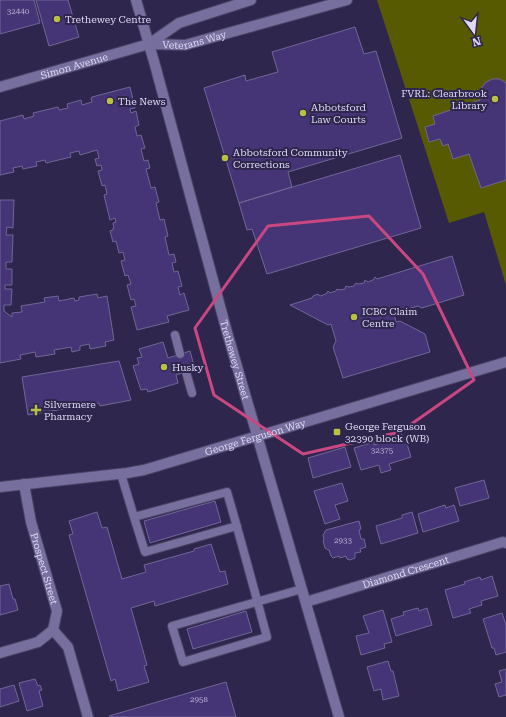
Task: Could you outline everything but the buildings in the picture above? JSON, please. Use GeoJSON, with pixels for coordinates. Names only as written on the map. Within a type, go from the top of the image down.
{"type":"FeatureCollection","features":[{"type":"Feature","properties":{"kind":"main road","name":"Trethewey Street"},"geometry":{"type":"LineString","coordinates":[[136,0],[225,325],[340,717]]}},
{"type":"Feature","properties":{"kind":"main road","name":"Veterans Way"},"geometry":{"type":"LineString","coordinates":[[149,44],[179,23],[251,0]]}},
{"type":"Feature","properties":{"kind":"main road","name":"Veterans Way"},"geometry":{"type":"LineString","coordinates":[[149,44],[184,45],[346,0]]}},
{"type":"Feature","properties":{"kind":"main road","name":"Simon Avenue"},"geometry":{"type":"LineString","coordinates":[[0,87],[149,44]]}},
{"type":"Feature","properties":{"kind":"main road","name":"George Ferguson Way"},"geometry":{"type":"LineString","coordinates":[[0,487],[121,474],[144,470],[506,362]]}},
{"type":"Feature","properties":{"kind":"main road","name":"Prospect Street"},"geometry":{"type":"LineString","coordinates":[[24,484],[31,522],[57,611],[53,630]]}},
{"type":"Feature","properties":{"kind":"main road","name":"Diamond Crescent"},"geometry":{"type":"LineString","coordinates":[[306,602],[503,542],[506,543]]}},
{"type":"Feature","properties":{"kind":"main road"},"geometry":{"type":"LineString","coordinates":[[0,653],[38,642],[53,630],[68,647],[88,717]]}},
{"type":"Feature","properties":{"kind":"lane"},"geometry":{"type":"LineString","coordinates":[[175,335],[180,354]]}},
{"type":"Feature","properties":{"kind":"lane"},"geometry":{"type":"LineString","coordinates":[[186,372],[192,393]]}},
{"type":"Feature","properties":{"kind":"lane"},"geometry":{"type":"LineString","coordinates":[[121,474],[145,552],[237,526]]}},
{"type":"Feature","properties":{"kind":"lane"},"geometry":{"type":"LineString","coordinates":[[134,517],[227,492],[258,602],[267,637],[183,662],[172,626],[258,602],[302,589]]}},
{"type":"Feature","properties":{"kind":"highlighted area"},"geometry":{"type":"Polygon","coordinates":[[[369,216],[423,274],[474,380],[400,432],[303,454],[214,395],[195,328],[268,226],[369,216]]]}},
{"type":"Feature","properties":{"kind":"shaded area"},"geometry":{"type":"Polygon","coordinates":[[[377,0],[506,0],[506,285],[484,212],[449,223],[377,0]]]}},
{"type":"Feature","properties":{"kind":"place","name":"Trethewey Centre"},"geometry":{"type":"Point","coordinates":[57,19]}},
{"type":"Feature","properties":{"kind":"place","name":"FVRL: Clearbrook Library"},"geometry":{"type":"Point","coordinates":[495,99]}},
{"type":"Feature","properties":{"kind":"place","name":"The News"},"geometry":{"type":"Point","coordinates":[110,101]}},
{"type":"Feature","properties":{"kind":"place","name":"Abbotsford Law Courts"},"geometry":{"type":"Point","coordinates":[303,113]}},
{"type":"Feature","properties":{"kind":"place","name":"Abbotsford Community Corrections"},"geometry":{"type":"Point","coordinates":[225,158]}},
{"type":"Feature","properties":{"kind":"place","name":"ICBC Claim Centre"},"geometry":{"type":"Point","coordinates":[354,317]}},
{"type":"Feature","properties":{"kind":"place","name":"Husky"},"geometry":{"type":"Point","coordinates":[164,367]}},
{"type":"Feature","properties":{"kind":"place","name":"Silvermere Pharmacy"},"geometry":{"type":"Point","coordinates":[36,410]}},
{"type":"Feature","properties":{"kind":"place","name":"George Ferguson 32390 block (WB)"},"geometry":{"type":"Point","coordinates":[337,432]}}]}
